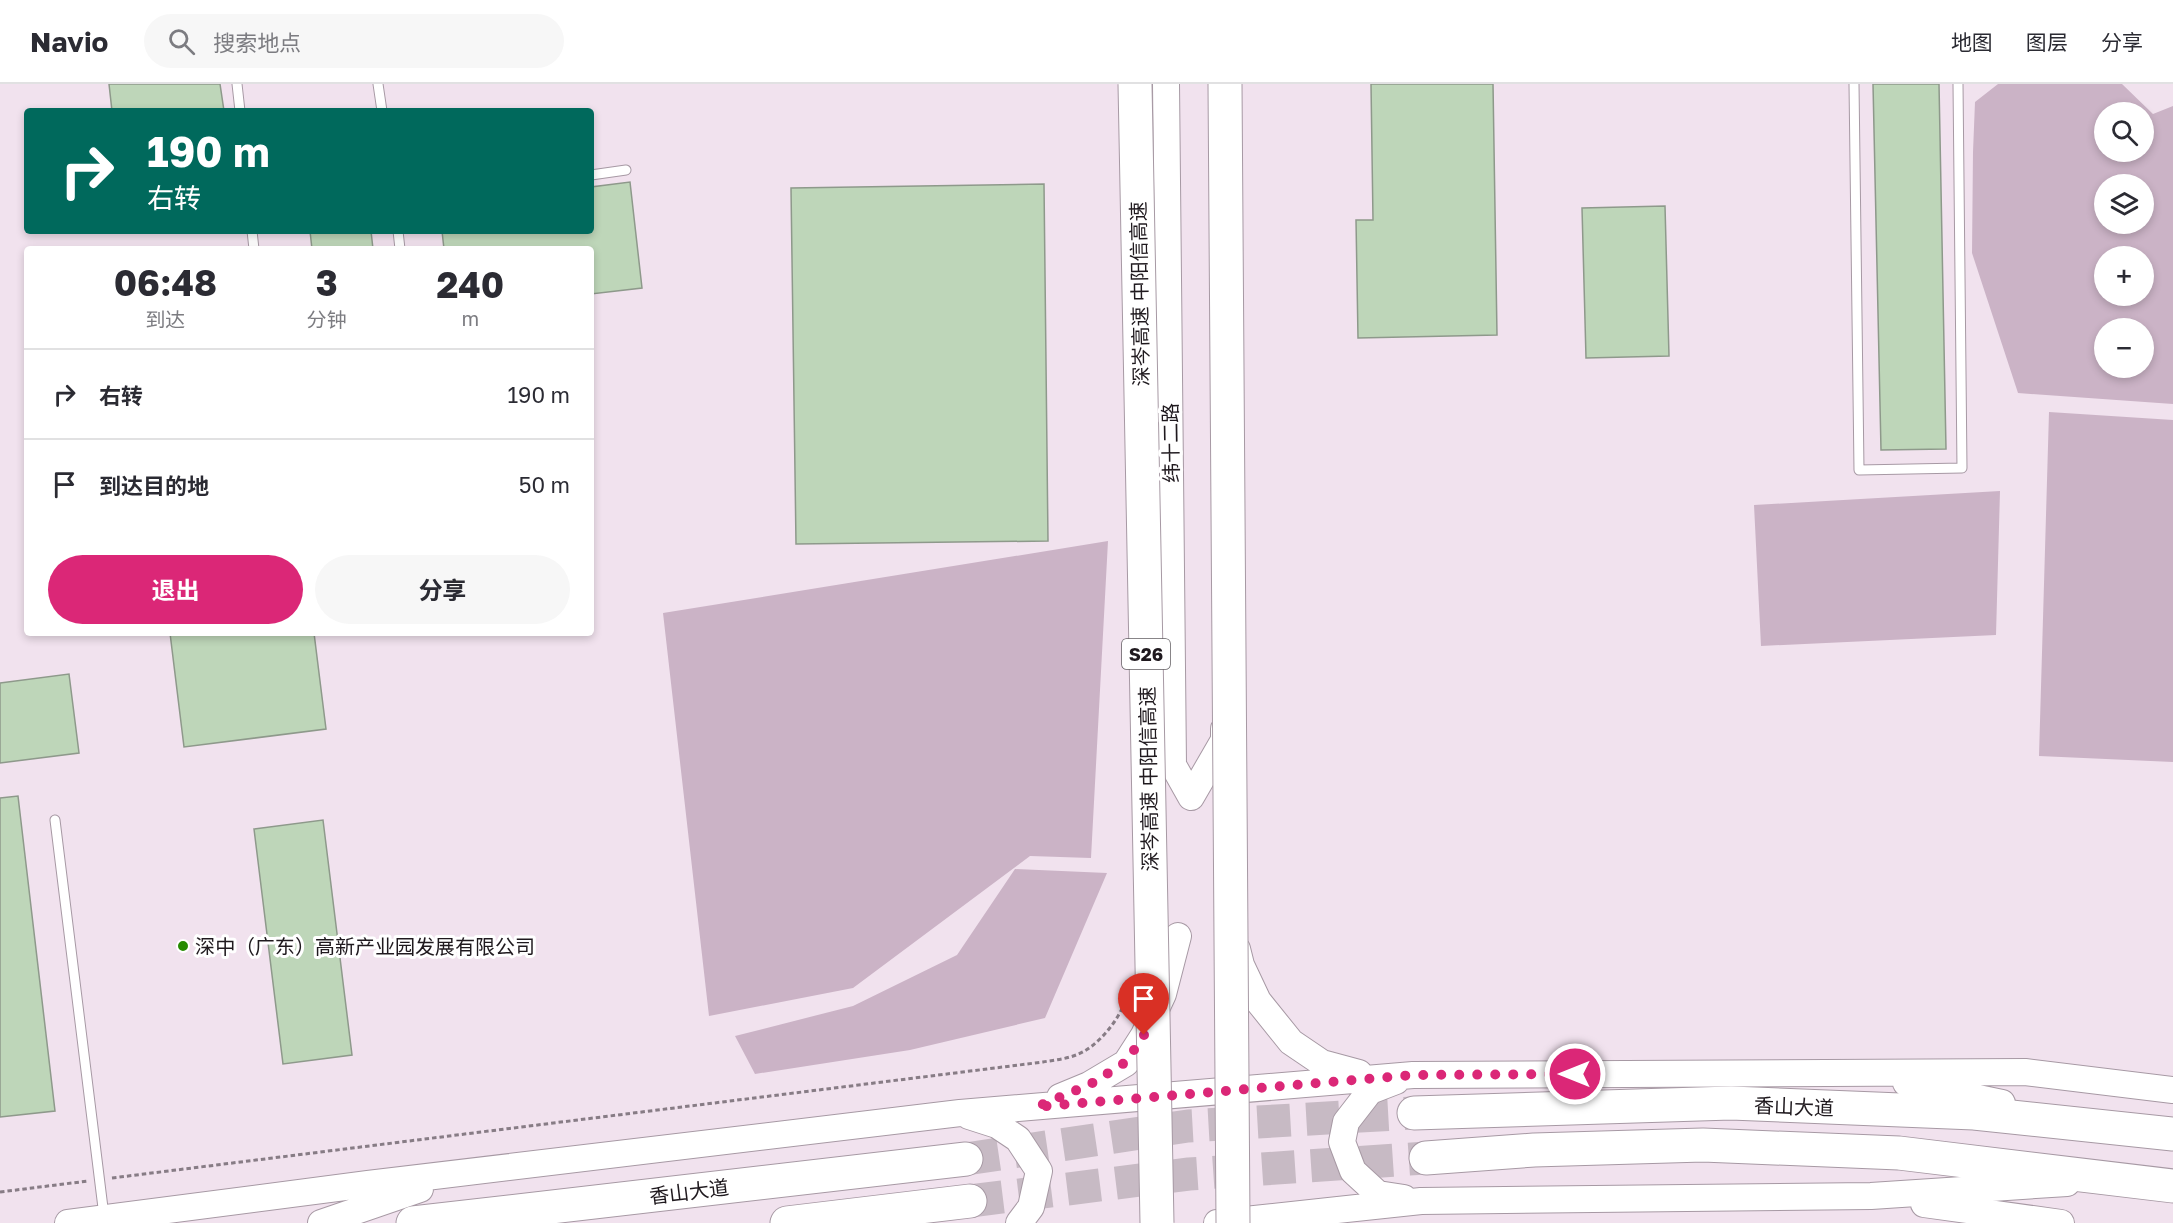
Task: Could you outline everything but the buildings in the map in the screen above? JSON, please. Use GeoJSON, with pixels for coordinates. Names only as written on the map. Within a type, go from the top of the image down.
{"type":"FeatureCollection","features":[{"type":"Feature","properties":{"kind":"highway","name":"深岑高速 中阳信高速"},"geometry":{"type":"LineString","coordinates":[[1135,84],[1157,1223]]}},
{"type":"Feature","properties":{"kind":"highway"},"geometry":{"type":"LineString","coordinates":[[1225,84],[1233,1223]]}},
{"type":"Feature","properties":{"kind":"highway","name":"香山大道"},"geometry":{"type":"LineString","coordinates":[[1414,1113],[1731,1103],[1974,1113],[2173,1134]]}},
{"type":"Feature","properties":{"kind":"highway"},"geometry":{"type":"LineString","coordinates":[[1426,1158],[1534,1150],[1703,1145],[1899,1153],[2173,1186]]}},
{"type":"Feature","properties":{"kind":"highway","name":"香山大道"},"geometry":{"type":"LineString","coordinates":[[413,1223],[966,1159]]}},
{"type":"Feature","properties":{"kind":"highway"},"geometry":{"type":"LineString","coordinates":[[787,1223],[970,1201]]}},
{"type":"Feature","properties":{"kind":"main road","name":"纬十二路"},"geometry":{"type":"LineString","coordinates":[[1166,84],[1173,765],[1191,797],[1224,740],[1215,84]]}},
{"type":"Feature","properties":{"kind":"main road"},"geometry":{"type":"LineString","coordinates":[[1227,906],[1245,974],[1258,1001],[1291,1042],[1322,1063],[1377,1078]]}},
{"type":"Feature","properties":{"kind":"main road"},"geometry":{"type":"LineString","coordinates":[[1036,1107],[1089,1085],[1126,1062],[1144,1035],[1163,994],[1178,936]]}},
{"type":"Feature","properties":{"kind":"main road"},"geometry":{"type":"LineString","coordinates":[[69,1223],[960,1113],[1413,1075],[2025,1072],[2173,1090]]}},
{"type":"Feature","properties":{"kind":"main road"},"geometry":{"type":"LineString","coordinates":[[1857,1073],[2131,1130]]}},
{"type":"Feature","properties":{"kind":"main road"},"geometry":{"type":"LineString","coordinates":[[1413,1075],[1371,1091],[1346,1122],[1342,1142],[1353,1171],[1378,1194],[1421,1201]]}},
{"type":"Feature","properties":{"kind":"main road"},"geometry":{"type":"LineString","coordinates":[[960,1113],[997,1125],[1018,1139],[1039,1171],[1031,1207],[1019,1223]]}},
{"type":"Feature","properties":{"kind":"main road"},"geometry":{"type":"LineString","coordinates":[[321,1223],[468,1172]]}},
{"type":"Feature","properties":{"kind":"main road"},"geometry":{"type":"LineString","coordinates":[[1217,1223],[1421,1201],[1871,1196],[2128,1180]]}},
{"type":"Feature","properties":{"kind":"main road"},"geometry":{"type":"LineString","coordinates":[[1871,1196],[2061,1223]]}},
{"type":"Feature","properties":{"kind":"main road"},"geometry":{"type":"LineString","coordinates":[[1327,1223],[1351,1208]]}},
{"type":"Feature","properties":{"kind":"lane"},"geometry":{"type":"LineString","coordinates":[[237,84],[240,108]]}},
{"type":"Feature","properties":{"kind":"lane"},"geometry":{"type":"LineString","coordinates":[[378,84],[382,108]]}},
{"type":"Feature","properties":{"kind":"lane"},"geometry":{"type":"LineString","coordinates":[[1854,84],[1859,470],[1962,468],[1958,84]]}},
{"type":"Feature","properties":{"kind":"lane"},"geometry":{"type":"LineString","coordinates":[[594,175],[626,170]]}},
{"type":"Feature","properties":{"kind":"lane"},"geometry":{"type":"LineString","coordinates":[[56,820],[104,1218]]}},
{"type":"Feature","properties":{"kind":"path"},"geometry":{"type":"LineString","coordinates":[[0,1192],[1043,1062],[1077,1055],[1099,1040],[1122,1010],[1128,992]]}},
{"type":"Feature","properties":{"kind":"shaded area"},"geometry":{"type":"Polygon","coordinates":[[[1998,84],[2122,84],[2141,102],[2094,102],[2094,162],[2154,162],[2154,114],[2173,106],[2173,404],[2018,393],[1972,253],[1975,102],[1998,84]]]}},
{"type":"Feature","properties":{"kind":"shaded area"},"geometry":{"type":"Polygon","coordinates":[[[2049,412],[2173,420],[2173,762],[2039,756],[2049,412]]]}},
{"type":"Feature","properties":{"kind":"shaded area"},"geometry":{"type":"Polygon","coordinates":[[[2000,491],[1996,635],[1761,646],[1754,505],[2000,491]]]}},
{"type":"Feature","properties":{"kind":"shaded area"},"geometry":{"type":"Polygon","coordinates":[[[1108,541],[1091,858],[1030,856],[853,988],[709,1016],[663,613],[1108,541]]]}},
{"type":"Feature","properties":{"kind":"shaded area"},"geometry":{"type":"Polygon","coordinates":[[[1015,869],[1107,873],[1045,1018],[910,1050],[755,1074],[735,1036],[853,1006],[957,955],[1015,869]]]}},
{"type":"Feature","properties":{"kind":"tunnel"},"geometry":{"type":"LineString","coordinates":[[966,1159],[1188,1126],[1414,1113]]}},
{"type":"Feature","properties":{"kind":"tunnel"},"geometry":{"type":"LineString","coordinates":[[970,1201],[1189,1174],[1426,1158]]}},
{"type":"Feature","properties":{"kind":"place","name":"深中（广东）高新产业园发展有限公司"},"geometry":{"type":"Point","coordinates":[183,946]}},
{"type":"Feature","properties":{"kind":"route"},"geometry":{"type":"LineString","coordinates":[[1144,1035],[1126,1062],[1089,1085],[1036,1107],[1413,1075],[1575,1074]]}}]}
